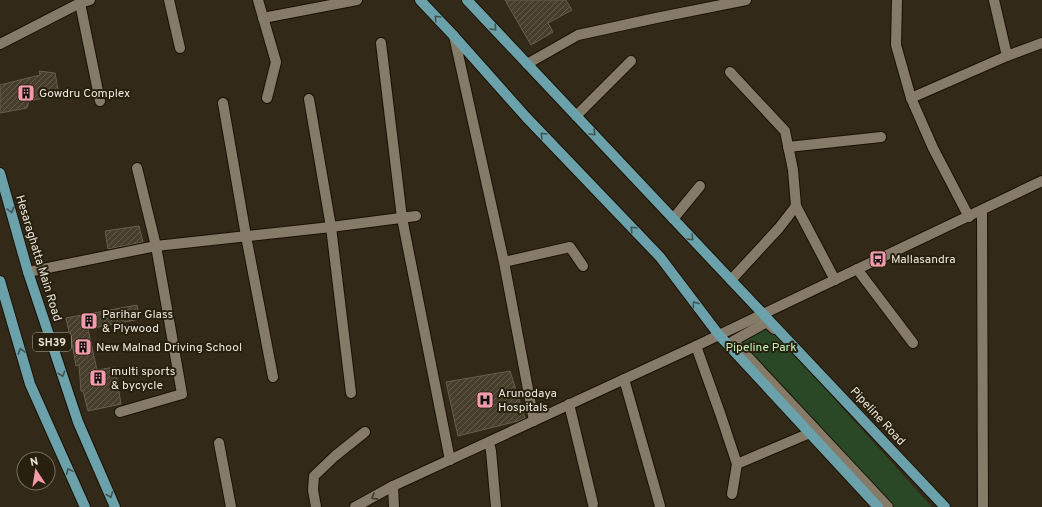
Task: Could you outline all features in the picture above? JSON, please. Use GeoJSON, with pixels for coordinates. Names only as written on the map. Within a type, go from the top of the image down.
{"type":"FeatureCollection","features":[{"type":"Feature","properties":{"kind":"main road"},"geometry":{"type":"LineString","coordinates":[[420,0],[526,117],[660,258],[719,335],[878,507]]}},
{"type":"Feature","properties":{"kind":"main road","name":"Pipeline Road"},"geometry":{"type":"LineString","coordinates":[[472,2],[527,64],[945,507]]}},
{"type":"Feature","properties":{"kind":"main road","name":"Hesaraghatta Main Road"},"geometry":{"type":"LineString","coordinates":[[0,172],[28,272],[78,422],[115,507]]}},
{"type":"Feature","properties":{"kind":"main road"},"geometry":{"type":"LineString","coordinates":[[0,281],[30,384],[85,507]]}},
{"type":"Feature","properties":{"kind":"street"},"geometry":{"type":"LineString","coordinates":[[0,44],[90,0]]}},
{"type":"Feature","properties":{"kind":"street"},"geometry":{"type":"LineString","coordinates":[[169,0],[180,48]]}},
{"type":"Feature","properties":{"kind":"street"},"geometry":{"type":"LineString","coordinates":[[258,0],[276,62],[267,98]]}},
{"type":"Feature","properties":{"kind":"street"},"geometry":{"type":"LineString","coordinates":[[264,18],[357,0]]}},
{"type":"Feature","properties":{"kind":"street"},"geometry":{"type":"LineString","coordinates":[[527,64],[578,36],[656,18],[746,0]]}},
{"type":"Feature","properties":{"kind":"street"},"geometry":{"type":"LineString","coordinates":[[897,0],[896,45],[911,98],[933,148],[969,217]]}},
{"type":"Feature","properties":{"kind":"street"},"geometry":{"type":"LineString","coordinates":[[994,0],[1007,56]]}},
{"type":"Feature","properties":{"kind":"street"},"geometry":{"type":"LineString","coordinates":[[80,4],[100,102]]}},
{"type":"Feature","properties":{"kind":"street"},"geometry":{"type":"LineString","coordinates":[[454,36],[504,262],[534,421]]}},
{"type":"Feature","properties":{"kind":"street"},"geometry":{"type":"LineString","coordinates":[[381,43],[402,218],[450,460]]}},
{"type":"Feature","properties":{"kind":"street"},"geometry":{"type":"LineString","coordinates":[[911,98],[1007,56],[1042,43]]}},
{"type":"Feature","properties":{"kind":"street"},"geometry":{"type":"LineString","coordinates":[[576,116],[631,61]]}},
{"type":"Feature","properties":{"kind":"street"},"geometry":{"type":"LineString","coordinates":[[730,72],[786,131],[793,170],[796,206],[834,280]]}},
{"type":"Feature","properties":{"kind":"street"},"geometry":{"type":"LineString","coordinates":[[310,99],[331,227],[351,393]]}},
{"type":"Feature","properties":{"kind":"street"},"geometry":{"type":"LineString","coordinates":[[223,103],[246,236],[273,377]]}},
{"type":"Feature","properties":{"kind":"street"},"geometry":{"type":"LineString","coordinates":[[788,147],[881,137]]}},
{"type":"Feature","properties":{"kind":"street"},"geometry":{"type":"LineString","coordinates":[[120,412],[182,394],[156,246],[137,168]]}},
{"type":"Feature","properties":{"kind":"street"},"geometry":{"type":"LineString","coordinates":[[355,507],[393,486],[696,346],[1042,182]]}},
{"type":"Feature","properties":{"kind":"street"},"geometry":{"type":"LineString","coordinates":[[673,219],[700,186]]}},
{"type":"Feature","properties":{"kind":"street"},"geometry":{"type":"LineString","coordinates":[[731,280],[779,228],[796,206]]}},
{"type":"Feature","properties":{"kind":"street"},"geometry":{"type":"LineString","coordinates":[[982,211],[984,507]]}},
{"type":"Feature","properties":{"kind":"street"},"geometry":{"type":"LineString","coordinates":[[28,272],[156,246],[416,216]]}},
{"type":"Feature","properties":{"kind":"street"},"geometry":{"type":"LineString","coordinates":[[504,262],[570,247],[583,266]]}},
{"type":"Feature","properties":{"kind":"street"},"geometry":{"type":"LineString","coordinates":[[857,270],[913,343]]}},
{"type":"Feature","properties":{"kind":"street"},"geometry":{"type":"LineString","coordinates":[[888,507],[733,341],[768,322],[940,507]]}},
{"type":"Feature","properties":{"kind":"street"},"geometry":{"type":"LineString","coordinates":[[696,346],[737,464],[732,494]]}},
{"type":"Feature","properties":{"kind":"street"},"geometry":{"type":"LineString","coordinates":[[624,379],[660,506]]}},
{"type":"Feature","properties":{"kind":"street"},"geometry":{"type":"LineString","coordinates":[[569,404],[593,504]]}},
{"type":"Feature","properties":{"kind":"street"},"geometry":{"type":"LineString","coordinates":[[316,507],[313,490],[314,476],[335,456],[365,432]]}},
{"type":"Feature","properties":{"kind":"street"},"geometry":{"type":"LineString","coordinates":[[737,464],[810,433]]}},
{"type":"Feature","properties":{"kind":"street"},"geometry":{"type":"LineString","coordinates":[[489,442],[496,507]]}},
{"type":"Feature","properties":{"kind":"street"},"geometry":{"type":"LineString","coordinates":[[219,443],[231,507]]}},
{"type":"Feature","properties":{"kind":"street"},"geometry":{"type":"LineString","coordinates":[[393,486],[394,507]]}},
{"type":"Feature","properties":{"kind":"green space","name":"Pipeline Park"},"geometry":{"type":"Polygon","coordinates":[[[764,321],[932,507],[885,507],[728,339],[764,321]]]}},
{"type":"Feature","properties":{"kind":"building"},"geometry":{"type":"Polygon","coordinates":[[[505,0],[566,0],[572,10],[548,23],[553,32],[531,45],[505,0]]]}},
{"type":"Feature","properties":{"kind":"building","name":"Gowdru Complex"},"geometry":{"type":"Polygon","coordinates":[[[39,71],[55,73],[58,89],[48,97],[29,101],[27,108],[0,113],[0,85],[40,75],[39,71]]]}},
{"type":"Feature","properties":{"kind":"building"},"geometry":{"type":"Polygon","coordinates":[[[139,226],[143,242],[108,249],[105,231],[139,226]]]}},
{"type":"Feature","properties":{"kind":"building"},"geometry":{"type":"Polygon","coordinates":[[[137,305],[140,319],[88,329],[97,370],[115,367],[121,404],[88,411],[83,391],[81,391],[79,365],[76,366],[66,318],[137,305]]]}},
{"type":"Feature","properties":{"kind":"building","name":"Arunodaya Hospitals"},"geometry":{"type":"Polygon","coordinates":[[[510,371],[525,418],[458,436],[446,382],[510,371]]]}},
{"type":"Feature","properties":{"kind":"place","name":"Gowdru Complex"},"geometry":{"type":"Point","coordinates":[26,93]}},
{"type":"Feature","properties":{"kind":"place","name":"Mallasandra"},"geometry":{"type":"Point","coordinates":[878,259]}},
{"type":"Feature","properties":{"kind":"place","name":"Parihar Glass & Plywood"},"geometry":{"type":"Point","coordinates":[89,321]}},
{"type":"Feature","properties":{"kind":"place","name":"New Malnad Driving School"},"geometry":{"type":"Point","coordinates":[83,347]}},
{"type":"Feature","properties":{"kind":"place","name":"multi sports & bycycle"},"geometry":{"type":"Point","coordinates":[98,378]}},
{"type":"Feature","properties":{"kind":"place","name":"Arunodaya Hospitals"},"geometry":{"type":"Point","coordinates":[485,400]}}]}
